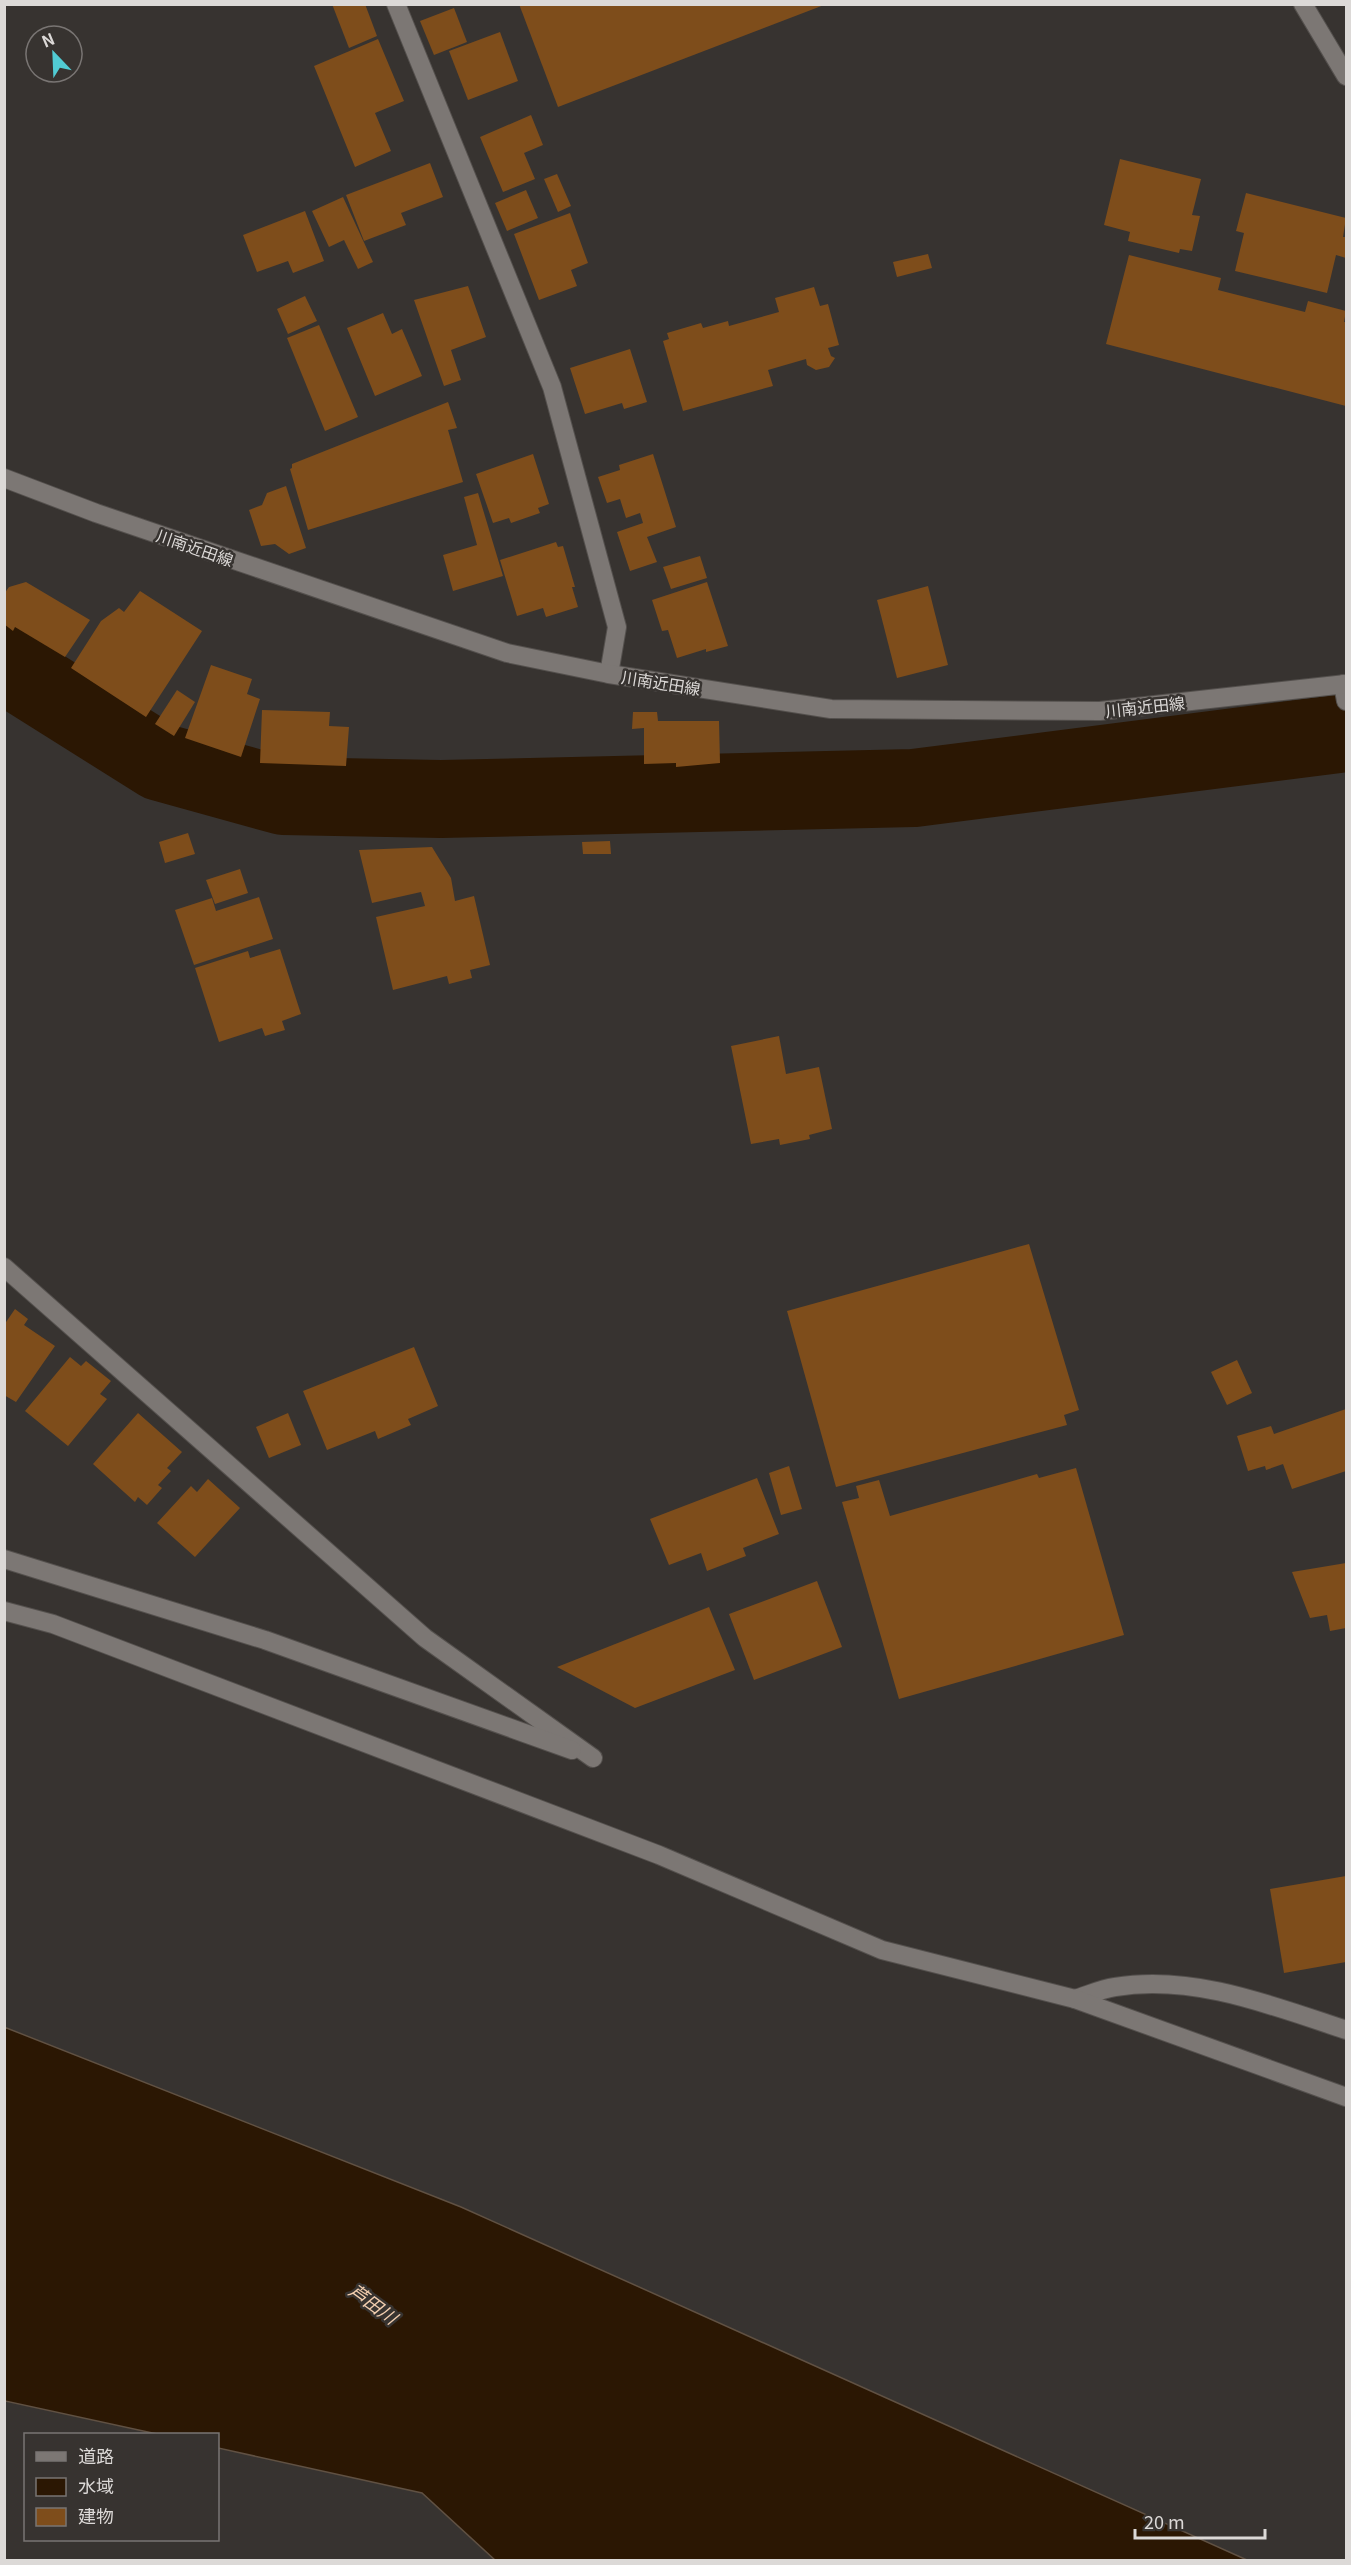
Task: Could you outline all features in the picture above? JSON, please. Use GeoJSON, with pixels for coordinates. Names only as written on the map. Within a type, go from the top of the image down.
{"type":"FeatureCollection","features":[{"type":"Feature","properties":{"kind":"street"},"geometry":{"type":"LineString","coordinates":[[396,4],[552,387],[617,627],[609,674]]}},
{"type":"Feature","properties":{"kind":"street"},"geometry":{"type":"LineString","coordinates":[[1304,4],[1347,76]]}},
{"type":"Feature","properties":{"kind":"street","name":"川南近田線"},"geometry":{"type":"LineString","coordinates":[[4,478],[96,513],[507,653],[609,674],[831,709],[1101,711],[1346,690]]}},
{"type":"Feature","properties":{"kind":"street"},"geometry":{"type":"LineString","coordinates":[[4,1267],[425,1638],[593,1758],[265,1640],[4,1559]]}},
{"type":"Feature","properties":{"kind":"street"},"geometry":{"type":"LineString","coordinates":[[4,1611],[53,1624],[660,1855],[882,1950],[1075,1999],[1347,2097]]}},
{"type":"Feature","properties":{"kind":"street"},"geometry":{"type":"LineString","coordinates":[[1075,1999],[1114,1987],[1162,1985],[1241,1995],[1347,2030]]}},
{"type":"Feature","properties":{"kind":"water","name":"芦田川"},"geometry":{"type":"Polygon","coordinates":[[[4,2027],[461,2207],[1247,2560],[495,2560],[422,2493],[219,2448],[219,2433],[152,2433],[5,2401],[4,2027]]]}},
{"type":"Feature","properties":{"kind":"building"},"geometry":{"type":"Polygon","coordinates":[[[332,4],[365,4],[377,36],[349,48],[332,4]]]}},
{"type":"Feature","properties":{"kind":"building"},"geometry":{"type":"Polygon","coordinates":[[[519,4],[824,4],[824,5],[558,107],[519,4]]]}},
{"type":"Feature","properties":{"kind":"building"},"geometry":{"type":"Polygon","coordinates":[[[454,8],[467,42],[434,55],[420,21],[454,8]]]}},
{"type":"Feature","properties":{"kind":"building"},"geometry":{"type":"Polygon","coordinates":[[[500,32],[518,81],[468,100],[449,51],[500,32]]]}},
{"type":"Feature","properties":{"kind":"building"},"geometry":{"type":"Polygon","coordinates":[[[378,39],[404,101],[375,113],[391,151],[355,167],[314,66],[378,39]]]}},
{"type":"Feature","properties":{"kind":"building"},"geometry":{"type":"Polygon","coordinates":[[[531,115],[543,145],[524,153],[535,179],[503,192],[480,137],[531,115]]]}},
{"type":"Feature","properties":{"kind":"building"},"geometry":{"type":"Polygon","coordinates":[[[1120,159],[1201,179],[1192,215],[1200,216],[1192,251],[1180,249],[1179,253],[1128,241],[1130,232],[1104,225],[1120,159]]]}},
{"type":"Feature","properties":{"kind":"building"},"geometry":{"type":"Polygon","coordinates":[[[430,163],[443,197],[401,213],[406,225],[364,241],[346,195],[430,163]]]}},
{"type":"Feature","properties":{"kind":"building"},"geometry":{"type":"Polygon","coordinates":[[[557,174],[571,206],[558,212],[544,179],[557,174]]]}},
{"type":"Feature","properties":{"kind":"building"},"geometry":{"type":"Polygon","coordinates":[[[526,190],[538,218],[507,231],[495,203],[526,190]]]}},
{"type":"Feature","properties":{"kind":"building"},"geometry":{"type":"Polygon","coordinates":[[[1246,193],[1346,218],[1343,237],[1346,237],[1346,258],[1336,255],[1327,293],[1235,271],[1244,233],[1236,231],[1246,193]]]}},
{"type":"Feature","properties":{"kind":"building"},"geometry":{"type":"Polygon","coordinates":[[[343,197],[373,262],[358,269],[344,240],[329,247],[312,211],[343,197]]]}},
{"type":"Feature","properties":{"kind":"building"},"geometry":{"type":"Polygon","coordinates":[[[305,211],[324,261],[293,273],[288,261],[257,272],[243,235],[305,211]]]}},
{"type":"Feature","properties":{"kind":"building"},"geometry":{"type":"Polygon","coordinates":[[[570,213],[588,263],[571,270],[577,286],[539,300],[514,234],[570,213]]]}},
{"type":"Feature","properties":{"kind":"building"},"geometry":{"type":"Polygon","coordinates":[[[928,254],[932,268],[897,277],[893,262],[928,254]]]}},
{"type":"Feature","properties":{"kind":"building"},"geometry":{"type":"Polygon","coordinates":[[[1129,255],[1221,278],[1218,290],[1305,312],[1308,301],[1346,311],[1344,322],[1346,322],[1346,406],[1106,344],[1129,255]]]}},
{"type":"Feature","properties":{"kind":"building"},"geometry":{"type":"Polygon","coordinates":[[[468,286],[486,337],[451,350],[461,380],[444,386],[414,300],[468,286]]]}},
{"type":"Feature","properties":{"kind":"building"},"geometry":{"type":"Polygon","coordinates":[[[814,287],[820,306],[828,304],[839,345],[828,348],[831,356],[835,358],[829,367],[816,370],[807,365],[806,359],[768,370],[773,386],[683,411],[663,341],[669,339],[667,333],[701,323],[703,328],[728,321],[729,326],[779,312],[775,298],[814,287]]]}},
{"type":"Feature","properties":{"kind":"building"},"geometry":{"type":"Polygon","coordinates":[[[305,296],[317,321],[288,334],[277,309],[305,296]]]}},
{"type":"Feature","properties":{"kind":"building"},"geometry":{"type":"Polygon","coordinates":[[[383,313],[392,334],[402,329],[422,376],[375,396],[347,328],[383,313]]]}},
{"type":"Feature","properties":{"kind":"building"},"geometry":{"type":"Polygon","coordinates":[[[319,325],[358,417],[325,431],[287,338],[319,325]]]}},
{"type":"Feature","properties":{"kind":"building"},"geometry":{"type":"Polygon","coordinates":[[[630,349],[647,402],[624,409],[622,403],[585,414],[570,368],[630,349]]]}},
{"type":"Feature","properties":{"kind":"building"},"geometry":{"type":"Polygon","coordinates":[[[448,402],[457,428],[448,430],[463,482],[308,530],[290,469],[292,464],[448,402]]]}},
{"type":"Feature","properties":{"kind":"building"},"geometry":{"type":"Polygon","coordinates":[[[533,454],[549,504],[538,508],[540,513],[511,523],[509,518],[493,523],[476,474],[533,454]]]}},
{"type":"Feature","properties":{"kind":"building"},"geometry":{"type":"Polygon","coordinates":[[[653,454],[676,527],[647,537],[657,562],[630,571],[617,532],[643,523],[640,513],[626,518],[620,499],[607,503],[598,477],[620,470],[619,465],[653,454]]]}},
{"type":"Feature","properties":{"kind":"building"},"geometry":{"type":"Polygon","coordinates":[[[286,486],[306,548],[289,554],[275,544],[261,546],[249,510],[262,505],[267,493],[286,486]]]}},
{"type":"Feature","properties":{"kind":"building"},"geometry":{"type":"Polygon","coordinates":[[[478,493],[503,576],[453,591],[443,555],[477,545],[464,497],[478,493]]]}},
{"type":"Feature","properties":{"kind":"building"},"geometry":{"type":"Polygon","coordinates":[[[556,542],[558,547],[563,546],[575,587],[572,587],[578,607],[546,617],[543,608],[517,616],[500,560],[556,542]]]}},
{"type":"Feature","properties":{"kind":"building"},"geometry":{"type":"Polygon","coordinates":[[[700,556],[707,578],[671,589],[663,567],[700,556]]]}},
{"type":"Feature","properties":{"kind":"building"},"geometry":{"type":"Polygon","coordinates":[[[26,582],[90,620],[65,657],[15,627],[13,631],[4,624],[4,594],[9,587],[26,582]]]}},
{"type":"Feature","properties":{"kind":"building"},"geometry":{"type":"Polygon","coordinates":[[[707,582],[728,646],[706,652],[706,649],[677,658],[668,630],[662,631],[652,600],[707,582]]]}},
{"type":"Feature","properties":{"kind":"building"},"geometry":{"type":"Polygon","coordinates":[[[928,586],[948,665],[897,678],[877,600],[928,586]]]}},
{"type":"Feature","properties":{"kind":"building"},"geometry":{"type":"Polygon","coordinates":[[[140,591],[202,631],[146,717],[71,668],[101,621],[119,608],[124,612],[140,591]]]}},
{"type":"Feature","properties":{"kind":"building"},"geometry":{"type":"Polygon","coordinates":[[[211,665],[252,679],[247,694],[260,699],[241,757],[185,738],[211,665]]]}},
{"type":"Feature","properties":{"kind":"building"},"geometry":{"type":"Polygon","coordinates":[[[177,690],[195,702],[174,736],[155,724],[177,690]]]}},
{"type":"Feature","properties":{"kind":"building"},"geometry":{"type":"Polygon","coordinates":[[[262,710],[330,712],[329,726],[349,727],[346,766],[260,763],[262,710]]]}},
{"type":"Feature","properties":{"kind":"building"},"geometry":{"type":"Polygon","coordinates":[[[633,712],[657,712],[658,721],[719,721],[720,763],[676,767],[676,763],[644,764],[644,728],[632,729],[633,712]]]}},
{"type":"Feature","properties":{"kind":"building"},"geometry":{"type":"Polygon","coordinates":[[[188,833],[195,854],[165,863],[159,842],[188,833]]]}},
{"type":"Feature","properties":{"kind":"building"},"geometry":{"type":"Polygon","coordinates":[[[610,841],[611,854],[583,854],[582,842],[610,841]]]}},
{"type":"Feature","properties":{"kind":"building"},"geometry":{"type":"Polygon","coordinates":[[[432,847],[451,878],[455,901],[474,896],[490,965],[470,970],[472,978],[449,984],[447,976],[393,990],[376,917],[425,906],[421,892],[372,903],[359,850],[432,847]]]}},
{"type":"Feature","properties":{"kind":"building"},"geometry":{"type":"Polygon","coordinates":[[[240,869],[248,893],[215,904],[206,880],[240,869]]]}},
{"type":"Feature","properties":{"kind":"building"},"geometry":{"type":"Polygon","coordinates":[[[259,897],[273,939],[194,965],[175,910],[212,898],[216,911],[259,897]]]}},
{"type":"Feature","properties":{"kind":"building"},"geometry":{"type":"Polygon","coordinates":[[[280,949],[301,1014],[282,1021],[285,1030],[265,1036],[262,1028],[219,1042],[195,968],[248,951],[250,958],[280,949]]]}},
{"type":"Feature","properties":{"kind":"building"},"geometry":{"type":"Polygon","coordinates":[[[779,1036],[786,1074],[819,1067],[832,1129],[809,1135],[810,1139],[780,1145],[779,1139],[751,1144],[731,1046],[779,1036]]]}},
{"type":"Feature","properties":{"kind":"building"},"geometry":{"type":"Polygon","coordinates":[[[1029,1244],[1079,1410],[1064,1415],[1067,1425],[836,1487],[787,1311],[1029,1244]]]}},
{"type":"Feature","properties":{"kind":"building"},"geometry":{"type":"Polygon","coordinates":[[[15,1309],[28,1319],[24,1325],[55,1346],[16,1402],[4,1395],[4,1325],[15,1309]]]}},
{"type":"Feature","properties":{"kind":"building"},"geometry":{"type":"Polygon","coordinates":[[[414,1347],[438,1406],[408,1419],[411,1425],[378,1439],[375,1431],[327,1450],[303,1391],[414,1347]]]}},
{"type":"Feature","properties":{"kind":"building"},"geometry":{"type":"Polygon","coordinates":[[[70,1357],[81,1366],[86,1361],[111,1381],[100,1394],[107,1399],[68,1446],[25,1411],[70,1357]]]}},
{"type":"Feature","properties":{"kind":"building"},"geometry":{"type":"Polygon","coordinates":[[[1237,1360],[1252,1393],[1227,1405],[1211,1372],[1237,1360]]]}},
{"type":"Feature","properties":{"kind":"building"},"geometry":{"type":"Polygon","coordinates":[[[1346,1409],[1346,1471],[1292,1489],[1283,1464],[1266,1470],[1265,1466],[1248,1471],[1237,1436],[1271,1426],[1274,1434],[1346,1409]]]}},
{"type":"Feature","properties":{"kind":"building"},"geometry":{"type":"Polygon","coordinates":[[[138,1413],[182,1452],[167,1468],[171,1471],[158,1485],[162,1488],[147,1505],[138,1497],[135,1502],[93,1464],[138,1413]]]}},
{"type":"Feature","properties":{"kind":"building"},"geometry":{"type":"Polygon","coordinates":[[[288,1413],[301,1445],[269,1458],[256,1427],[288,1413]]]}},
{"type":"Feature","properties":{"kind":"building"},"geometry":{"type":"Polygon","coordinates":[[[789,1466],[802,1509],[781,1515],[769,1473],[789,1466]]]}},
{"type":"Feature","properties":{"kind":"building"},"geometry":{"type":"Polygon","coordinates":[[[1076,1468],[1124,1635],[899,1699],[842,1502],[859,1498],[856,1486],[879,1480],[890,1516],[1037,1474],[1039,1478],[1076,1468]]]}},
{"type":"Feature","properties":{"kind":"building"},"geometry":{"type":"Polygon","coordinates":[[[757,1478],[779,1534],[743,1548],[746,1556],[707,1571],[701,1553],[669,1565],[650,1519],[757,1478]]]}},
{"type":"Feature","properties":{"kind":"building"},"geometry":{"type":"Polygon","coordinates":[[[208,1479],[240,1508],[195,1557],[157,1523],[191,1486],[197,1492],[208,1479]]]}},
{"type":"Feature","properties":{"kind":"building"},"geometry":{"type":"Polygon","coordinates":[[[1346,1563],[1346,1628],[1330,1631],[1327,1615],[1310,1618],[1292,1572],[1346,1563]]]}},
{"type":"Feature","properties":{"kind":"building"},"geometry":{"type":"Polygon","coordinates":[[[817,1581],[842,1647],[754,1680],[729,1614],[817,1581]]]}},
{"type":"Feature","properties":{"kind":"building"},"geometry":{"type":"Polygon","coordinates":[[[709,1607],[735,1670],[635,1708],[557,1667],[709,1607]]]}},
{"type":"Feature","properties":{"kind":"building"},"geometry":{"type":"Polygon","coordinates":[[[1346,1876],[1346,1962],[1284,1973],[1270,1889],[1346,1876]]]}},
{"type":"Feature","properties":{"kind":"waterway"},"geometry":{"type":"LineString","coordinates":[[4,664],[160,762],[283,796],[441,799],[914,788],[1346,733]]}}]}
